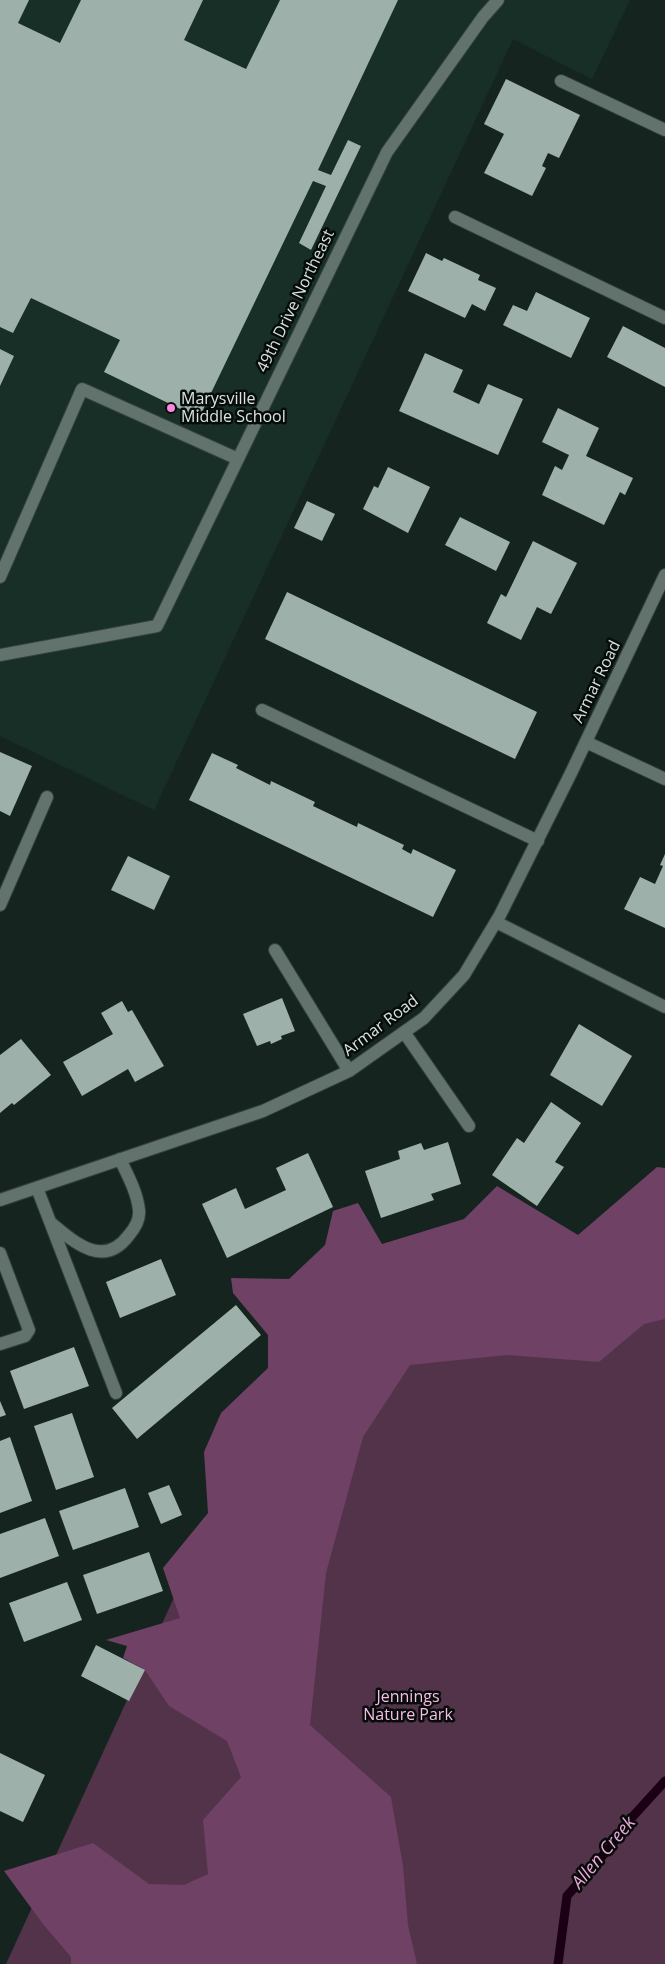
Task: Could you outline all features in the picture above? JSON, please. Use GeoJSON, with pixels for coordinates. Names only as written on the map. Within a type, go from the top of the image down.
{"type":"FeatureCollection","features":[{"type":"Feature","properties":{"kind":"street","name":"49th Drive Northeast"},"geometry":{"type":"LineString","coordinates":[[0,655],[157,626],[387,152],[483,17],[498,0]]}},
{"type":"Feature","properties":{"kind":"street"},"geometry":{"type":"LineString","coordinates":[[562,81],[665,130]]}},
{"type":"Feature","properties":{"kind":"street"},"geometry":{"type":"LineString","coordinates":[[455,217],[665,318]]}},
{"type":"Feature","properties":{"kind":"street"},"geometry":{"type":"LineString","coordinates":[[0,577],[82,389],[238,459]]}},
{"type":"Feature","properties":{"kind":"street","name":"Armar Road"},"geometry":{"type":"LineString","coordinates":[[0,1200],[263,1111],[349,1071],[424,1018],[464,974],[496,922],[538,841],[665,576]]}},
{"type":"Feature","properties":{"kind":"street"},"geometry":{"type":"LineString","coordinates":[[262,710],[538,841]]}},
{"type":"Feature","properties":{"kind":"street"},"geometry":{"type":"LineString","coordinates":[[586,742],[665,779]]}},
{"type":"Feature","properties":{"kind":"street"},"geometry":{"type":"LineString","coordinates":[[0,905],[47,797]]}},
{"type":"Feature","properties":{"kind":"street"},"geometry":{"type":"LineString","coordinates":[[496,922],[665,1007]]}},
{"type":"Feature","properties":{"kind":"street"},"geometry":{"type":"LineString","coordinates":[[275,950],[349,1071]]}},
{"type":"Feature","properties":{"kind":"street"},"geometry":{"type":"LineString","coordinates":[[404,1032],[469,1126]]}},
{"type":"Feature","properties":{"kind":"street"},"geometry":{"type":"LineString","coordinates":[[51,1224],[76,1244],[91,1250],[110,1252],[122,1245],[137,1223],[139,1212],[134,1190],[120,1159]]}},
{"type":"Feature","properties":{"kind":"street"},"geometry":{"type":"LineString","coordinates":[[37,1188],[116,1393]]}},
{"type":"Feature","properties":{"kind":"street"},"geometry":{"type":"LineString","coordinates":[[0,1253],[29,1330],[25,1336],[0,1344]]}},
{"type":"Feature","properties":{"kind":"shaded area","name":"Marysville Middle School"},"geometry":{"type":"Polygon","coordinates":[[[0,0],[630,0],[592,79],[513,39],[154,810],[0,736],[0,0]]]}},
{"type":"Feature","properties":{"kind":"shaded area"},"geometry":{"type":"Polygon","coordinates":[[[657,1167],[665,1168],[665,1319],[644,1324],[599,1362],[507,1355],[410,1365],[363,1437],[326,1573],[310,1725],[391,1797],[403,1866],[408,1925],[417,1964],[71,1964],[71,1957],[43,1924],[4,1871],[93,1843],[149,1884],[184,1885],[208,1874],[203,1820],[241,1777],[227,1741],[169,1706],[145,1670],[123,1658],[127,1646],[106,1640],[180,1618],[163,1568],[208,1513],[204,1452],[221,1413],[268,1368],[268,1335],[233,1293],[231,1278],[289,1279],[325,1245],[333,1211],[358,1203],[382,1244],[464,1219],[497,1186],[578,1235],[657,1167]]]}},
{"type":"Feature","properties":{"kind":"green space","name":"Jennings Nature Park"},"geometry":{"type":"Polygon","coordinates":[[[665,1272],[665,1964],[6,1964],[320,1279],[665,1272]]]}},
{"type":"Feature","properties":{"kind":"building"},"geometry":{"type":"Polygon","coordinates":[[[0,0],[29,0],[18,23],[60,43],[81,0],[203,0],[184,40],[246,69],[280,0],[398,0],[318,170],[331,175],[348,140],[361,146],[311,250],[299,243],[326,186],[313,181],[199,418],[104,372],[120,340],[31,298],[13,333],[0,327],[0,0]]]}},
{"type":"Feature","properties":{"kind":"building"},"geometry":{"type":"Polygon","coordinates":[[[506,79],[580,115],[559,158],[548,153],[542,166],[546,168],[532,196],[484,173],[504,134],[484,124],[506,79]]]}},
{"type":"Feature","properties":{"kind":"building"},"geometry":{"type":"Polygon","coordinates":[[[426,253],[442,261],[444,258],[480,275],[478,280],[496,288],[485,311],[472,304],[465,318],[408,291],[426,253]]]}},
{"type":"Feature","properties":{"kind":"building"},"geometry":{"type":"Polygon","coordinates":[[[536,292],[590,318],[571,358],[503,325],[513,305],[527,311],[536,292]]]}},
{"type":"Feature","properties":{"kind":"building"},"geometry":{"type":"Polygon","coordinates":[[[623,326],[665,348],[665,387],[607,357],[623,326]]]}},
{"type":"Feature","properties":{"kind":"building"},"geometry":{"type":"Polygon","coordinates":[[[0,349],[14,356],[0,386],[0,349]]]}},
{"type":"Feature","properties":{"kind":"building"},"geometry":{"type":"Polygon","coordinates":[[[425,353],[463,370],[453,392],[479,404],[488,384],[523,399],[498,455],[399,411],[425,353]]]}},
{"type":"Feature","properties":{"kind":"building"},"geometry":{"type":"Polygon","coordinates":[[[558,408],[599,428],[586,456],[633,478],[625,495],[620,492],[604,525],[542,495],[555,466],[562,470],[569,455],[542,442],[558,408]]]}},
{"type":"Feature","properties":{"kind":"building"},"geometry":{"type":"Polygon","coordinates":[[[388,467],[430,487],[408,533],[363,509],[374,486],[378,488],[388,467]]]}},
{"type":"Feature","properties":{"kind":"building"},"geometry":{"type":"Polygon","coordinates":[[[307,501],[335,514],[322,541],[294,528],[307,501]]]}},
{"type":"Feature","properties":{"kind":"building"},"geometry":{"type":"Polygon","coordinates":[[[460,517],[510,542],[496,571],[445,545],[460,517]]]}},
{"type":"Feature","properties":{"kind":"building"},"geometry":{"type":"Polygon","coordinates":[[[533,541],[577,563],[551,614],[537,607],[521,640],[487,623],[501,594],[506,597],[533,541]]]}},
{"type":"Feature","properties":{"kind":"building"},"geometry":{"type":"Polygon","coordinates":[[[287,592],[537,712],[515,759],[265,639],[287,592]]]}},
{"type":"Feature","properties":{"kind":"building"},"geometry":{"type":"Polygon","coordinates":[[[0,752],[32,766],[10,816],[0,811],[0,752]]]}},
{"type":"Feature","properties":{"kind":"building"},"geometry":{"type":"Polygon","coordinates":[[[212,753],[238,765],[236,768],[270,785],[271,781],[315,802],[313,806],[357,827],[358,823],[404,845],[402,849],[411,854],[413,849],[456,870],[433,917],[189,800],[212,753]]]}},
{"type":"Feature","properties":{"kind":"building"},"geometry":{"type":"Polygon","coordinates":[[[665,854],[665,928],[624,909],[640,877],[655,884],[663,866],[660,865],[665,854]]]}},
{"type":"Feature","properties":{"kind":"building"},"geometry":{"type":"Polygon","coordinates":[[[128,856],[170,876],[154,910],[111,890],[128,856]]]}},
{"type":"Feature","properties":{"kind":"building"},"geometry":{"type":"Polygon","coordinates":[[[282,998],[295,1031],[281,1036],[282,1039],[271,1044],[270,1041],[257,1046],[243,1014],[282,998]]]}},
{"type":"Feature","properties":{"kind":"building"},"geometry":{"type":"Polygon","coordinates":[[[122,1001],[128,1012],[132,1010],[164,1066],[135,1082],[128,1069],[82,1096],[63,1062],[113,1034],[101,1013],[122,1001]]]}},
{"type":"Feature","properties":{"kind":"building"},"geometry":{"type":"Polygon","coordinates":[[[579,1024],[632,1056],[602,1106],[550,1075],[579,1024]]]}},
{"type":"Feature","properties":{"kind":"building"},"geometry":{"type":"Polygon","coordinates":[[[21,1039],[51,1075],[14,1105],[12,1103],[0,1113],[0,1055],[21,1039]]]}},
{"type":"Feature","properties":{"kind":"building"},"geometry":{"type":"Polygon","coordinates":[[[551,1102],[581,1123],[555,1162],[564,1167],[537,1206],[492,1175],[517,1138],[524,1143],[551,1102]]]}},
{"type":"Feature","properties":{"kind":"building"},"geometry":{"type":"Polygon","coordinates":[[[448,1142],[461,1184],[431,1194],[434,1200],[381,1218],[365,1171],[400,1159],[398,1151],[421,1143],[424,1150],[448,1142]]]}},
{"type":"Feature","properties":{"kind":"building"},"geometry":{"type":"Polygon","coordinates":[[[308,1153],[333,1207],[227,1258],[202,1204],[236,1188],[245,1209],[286,1190],[276,1168],[308,1153]]]}},
{"type":"Feature","properties":{"kind":"building"},"geometry":{"type":"Polygon","coordinates":[[[161,1259],[176,1295],[120,1318],[106,1282],[161,1259]]]}},
{"type":"Feature","properties":{"kind":"building"},"geometry":{"type":"Polygon","coordinates":[[[236,1305],[261,1335],[137,1439],[112,1408],[236,1305]]]}},
{"type":"Feature","properties":{"kind":"building"},"geometry":{"type":"Polygon","coordinates":[[[74,1347],[89,1386],[24,1409],[10,1371],[74,1347]]]}},
{"type":"Feature","properties":{"kind":"building"},"geometry":{"type":"Polygon","coordinates":[[[0,1401],[6,1415],[0,1417],[0,1401]]]}},
{"type":"Feature","properties":{"kind":"building"},"geometry":{"type":"Polygon","coordinates":[[[72,1413],[94,1477],[56,1490],[34,1426],[72,1413]]]}},
{"type":"Feature","properties":{"kind":"building"},"geometry":{"type":"Polygon","coordinates":[[[10,1437],[32,1501],[0,1513],[0,1441],[10,1437]]]}},
{"type":"Feature","properties":{"kind":"building"},"geometry":{"type":"Polygon","coordinates":[[[169,1485],[182,1515],[161,1524],[148,1493],[169,1485]]]}},
{"type":"Feature","properties":{"kind":"building"},"geometry":{"type":"Polygon","coordinates":[[[125,1488],[139,1527],[73,1550],[59,1511],[125,1488]]]}},
{"type":"Feature","properties":{"kind":"building"},"geometry":{"type":"Polygon","coordinates":[[[45,1518],[59,1556],[0,1578],[0,1534],[45,1518]]]}},
{"type":"Feature","properties":{"kind":"building"},"geometry":{"type":"Polygon","coordinates":[[[149,1552],[163,1591],[97,1614],[83,1575],[149,1552]]]}},
{"type":"Feature","properties":{"kind":"building"},"geometry":{"type":"Polygon","coordinates":[[[67,1582],[82,1620],[24,1642],[9,1603],[67,1582]]]}},
{"type":"Feature","properties":{"kind":"building"},"geometry":{"type":"Polygon","coordinates":[[[96,1645],[145,1670],[129,1701],[81,1676],[96,1645]]]}},
{"type":"Feature","properties":{"kind":"building"},"geometry":{"type":"Polygon","coordinates":[[[0,1753],[45,1775],[23,1822],[0,1811],[0,1753]]]}},
{"type":"Feature","properties":{"kind":"waterway","name":"Allen Creek"},"geometry":{"type":"LineString","coordinates":[[558,1964],[567,1896],[612,1845],[626,1824],[665,1781]]}},
{"type":"Feature","properties":{"kind":"place","name":"Marysville Middle School"},"geometry":{"type":"Point","coordinates":[171,408]}}]}
